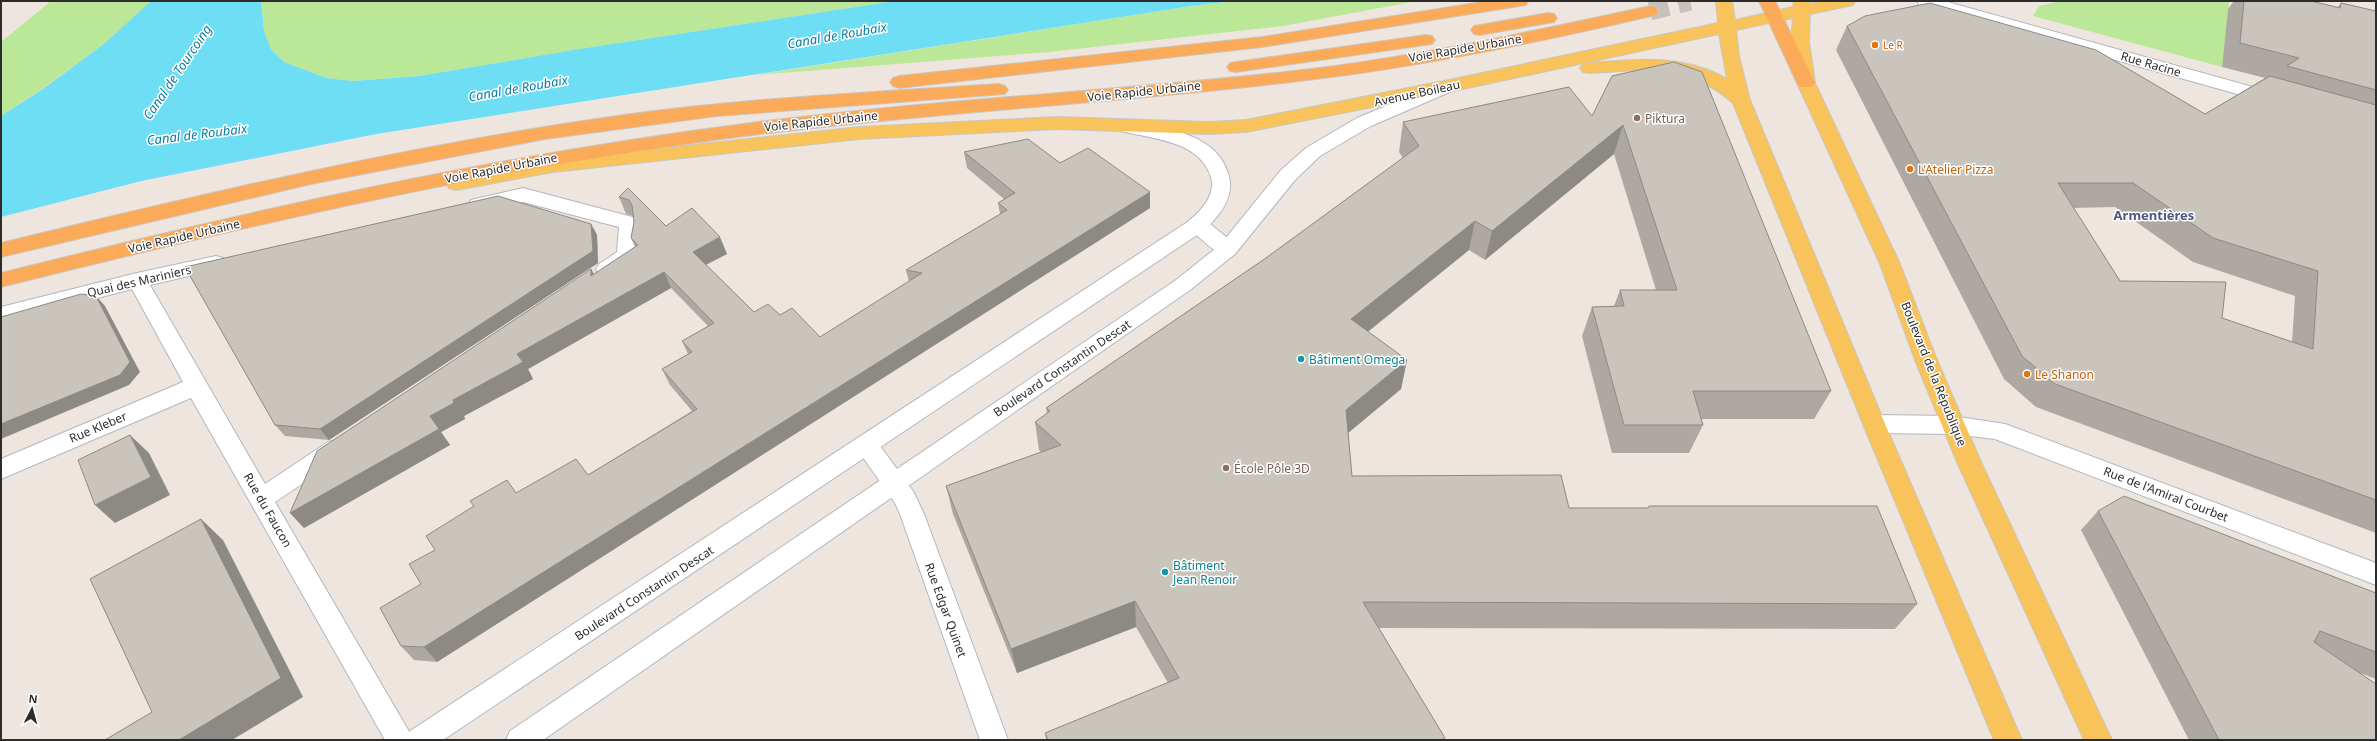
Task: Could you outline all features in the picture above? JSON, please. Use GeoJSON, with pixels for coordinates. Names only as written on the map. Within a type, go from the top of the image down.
{"type":"FeatureCollection","features":[{"type":"Feature","properties":{"kind":"highway"},"geometry":{"type":"LineString","coordinates":[[624,121],[884,84],[1262,42],[1520,1]]}},
{"type":"Feature","properties":{"kind":"highway","name":"Voie Rapide Urbaine"},"geometry":{"type":"LineString","coordinates":[[1,250],[299,181],[488,144],[624,121],[774,106],[1173,75],[1417,42],[1627,1]]}},
{"type":"Feature","properties":{"kind":"highway"},"geometry":{"type":"LineString","coordinates":[[1767,1],[1806,83]]}},
{"type":"Feature","properties":{"kind":"highway","name":"Voie Rapide Urbaine"},"geometry":{"type":"LineString","coordinates":[[1,280],[125,249],[319,206],[554,157],[816,121],[1104,96],[1327,72],[1516,39],[1650,11]]}},
{"type":"Feature","properties":{"kind":"main road"},"geometry":{"type":"LineString","coordinates":[[1724,1],[1726,28],[1741,100],[1874,424],[2008,740]]}},
{"type":"Feature","properties":{"kind":"main road","name":"Avenue Boileau"},"geometry":{"type":"LineString","coordinates":[[319,206],[553,166],[745,143],[944,127],[1105,123],[1208,128],[1246,126],[1449,86],[1726,28],[1775,17],[1802,6],[1847,1]]}},
{"type":"Feature","properties":{"kind":"main road","name":"Boulevard de la République"},"geometry":{"type":"LineString","coordinates":[[1802,6],[1800,42],[1806,83],[1890,264],[1926,360],[1953,425],[2098,740]]}},
{"type":"Feature","properties":{"kind":"main road"},"geometry":{"type":"LineString","coordinates":[[1488,78],[1630,64],[1664,63],[1713,78],[1729,88],[1741,100]]}},
{"type":"Feature","properties":{"kind":"street","name":"Rue Racine"},"geometry":{"type":"LineString","coordinates":[[1925,1],[2292,104]]}},
{"type":"Feature","properties":{"kind":"street","name":"Boulevard Constantin Descat"},"geometry":{"type":"LineString","coordinates":[[520,740],[894,482],[1184,285],[1228,249],[1288,175],[1313,152],[1364,122],[1449,86]]}},
{"type":"Feature","properties":{"kind":"street","name":"Boulevard Constantin Descat"},"geometry":{"type":"LineString","coordinates":[[420,740],[1149,260],[1197,224],[1218,202],[1222,188],[1220,171],[1212,158],[1182,140],[1105,123]]}},
{"type":"Feature","properties":{"kind":"street"},"geometry":{"type":"LineString","coordinates":[[461,209],[523,195],[629,223],[628,255],[588,282]]}},
{"type":"Feature","properties":{"kind":"street"},"geometry":{"type":"LineString","coordinates":[[1197,224],[1228,249]]}},
{"type":"Feature","properties":{"kind":"street","name":"Quai des Mariniers"},"geometry":{"type":"LineString","coordinates":[[1,315],[137,280],[238,258]]}},
{"type":"Feature","properties":{"kind":"street","name":"Rue du Faucon"},"geometry":{"type":"LineString","coordinates":[[137,280],[196,386],[262,498],[400,740]]}},
{"type":"Feature","properties":{"kind":"street","name":"Rue Kleber"},"geometry":{"type":"LineString","coordinates":[[1,469],[196,386]]}},
{"type":"Feature","properties":{"kind":"street","name":"Rue de l'Amiral Courbet"},"geometry":{"type":"LineString","coordinates":[[1874,424],[1953,425],[1997,430],[2022,438],[2376,574]]}},
{"type":"Feature","properties":{"kind":"street"},"geometry":{"type":"LineString","coordinates":[[262,498],[355,436]]}},
{"type":"Feature","properties":{"kind":"street"},"geometry":{"type":"LineString","coordinates":[[867,446],[894,482]]}},
{"type":"Feature","properties":{"kind":"street","name":"Rue Edgar Quinet"},"geometry":{"type":"LineString","coordinates":[[894,482],[905,498],[912,514],[994,740]]}},
{"type":"Feature","properties":{"kind":"green space"},"geometry":{"type":"Polygon","coordinates":[[[51,1],[151,1],[105,43],[42,89],[1,116],[1,42],[51,1]]]}},
{"type":"Feature","properties":{"kind":"green space"},"geometry":{"type":"Polygon","coordinates":[[[261,1],[895,1],[579,49],[419,76],[353,81],[326,78],[284,62],[271,49],[264,31],[261,1]]]}},
{"type":"Feature","properties":{"kind":"green space"},"geometry":{"type":"Polygon","coordinates":[[[1234,1],[1417,1],[1283,26],[1049,52],[755,75],[1191,6],[1234,1]]]}},
{"type":"Feature","properties":{"kind":"green space"},"geometry":{"type":"Polygon","coordinates":[[[2061,1],[2229,1],[2222,67],[2033,16],[2039,6],[2061,1]]]}},
{"type":"Feature","properties":{"kind":"water"},"geometry":{"type":"Polygon","coordinates":[[[151,1],[261,1],[264,31],[271,49],[284,62],[326,78],[353,81],[419,76],[579,49],[895,1],[1234,1],[1191,6],[376,134],[141,181],[1,217],[1,116],[43,89],[105,43],[151,1]]]}},
{"type":"Feature","properties":{"kind":"building"},"geometry":{"type":"Polygon","coordinates":[[[2244,1],[2311,1],[2340,8],[2341,3],[2376,11],[2376,90],[2287,66],[2299,58],[2240,43],[2244,1]]]}},
{"type":"Feature","properties":{"kind":"building"},"geometry":{"type":"Polygon","coordinates":[[[1930,3],[2096,50],[2205,114],[2270,76],[2376,105],[2376,500],[2055,384],[2022,356],[1847,26],[1865,16],[1930,3]],[[2058,183],[2120,281],[2226,282],[2222,318],[2313,349],[2318,271],[2213,238],[2133,183],[2058,183]]]}},
{"type":"Feature","properties":{"kind":"building"},"geometry":{"type":"Polygon","coordinates":[[[1674,62],[1702,72],[1831,391],[1693,391],[1703,425],[1624,425],[1592,307],[1624,306],[1620,290],[1677,290],[1623,125],[1492,231],[1475,221],[1351,319],[1407,360],[1346,410],[1352,476],[1561,475],[1569,508],[1648,508],[1649,506],[1877,506],[1917,604],[1363,602],[1445,738],[1441,740],[1048,740],[1045,733],[1179,678],[1135,601],[1011,649],[946,486],[1061,445],[1035,422],[1050,411],[1046,408],[1266,258],[1419,146],[1403,122],[1569,87],[1592,116],[1612,76],[1674,62]]]}},
{"type":"Feature","properties":{"kind":"building"},"geometry":{"type":"Polygon","coordinates":[[[1028,139],[1060,163],[1088,148],[1150,192],[424,647],[401,646],[380,608],[421,584],[409,564],[435,550],[426,536],[474,506],[470,501],[507,480],[516,493],[576,459],[588,475],[697,409],[662,369],[692,352],[682,341],[714,323],[664,272],[517,354],[523,362],[453,400],[454,403],[430,416],[439,429],[290,513],[317,451],[591,269],[591,276],[638,245],[631,238],[634,222],[632,205],[629,200],[619,197],[628,188],[666,226],[692,208],[720,237],[693,252],[754,312],[768,304],[780,315],[792,308],[820,337],[922,273],[906,270],[1007,210],[998,203],[1015,193],[964,152],[1028,139]]]}},
{"type":"Feature","properties":{"kind":"building"},"geometry":{"type":"Polygon","coordinates":[[[498,196],[591,224],[593,251],[320,429],[275,425],[185,267],[498,196]]]}},
{"type":"Feature","properties":{"kind":"building"},"geometry":{"type":"Polygon","coordinates":[[[81,294],[96,296],[130,362],[120,375],[1,424],[1,317],[81,294]]]}},
{"type":"Feature","properties":{"kind":"building"},"geometry":{"type":"Polygon","coordinates":[[[130,435],[151,477],[95,505],[78,460],[130,435]]]}},
{"type":"Feature","properties":{"kind":"building"},"geometry":{"type":"Polygon","coordinates":[[[2124,496],[2376,593],[2376,652],[2320,631],[2314,642],[2376,684],[2376,740],[2219,740],[2098,511],[2124,496]]]}},
{"type":"Feature","properties":{"kind":"building"},"geometry":{"type":"Polygon","coordinates":[[[201,519],[281,678],[179,740],[105,740],[152,712],[90,579],[201,519]]]}},
{"type":"Feature","properties":{"kind":"tunnel"},"geometry":{"type":"LineString","coordinates":[[1650,11],[1690,1]]}},
{"type":"Feature","properties":{"kind":"place","name":"Le R"},"geometry":{"type":"Point","coordinates":[1875,45]}},
{"type":"Feature","properties":{"kind":"place","name":"Piktura"},"geometry":{"type":"Point","coordinates":[1637,118]}},
{"type":"Feature","properties":{"kind":"place","name":"L'Atelier Pizza"},"geometry":{"type":"Point","coordinates":[1910,169]}},
{"type":"Feature","properties":{"kind":"place","name":"Bâtiment Omega"},"geometry":{"type":"Point","coordinates":[1301,359]}},
{"type":"Feature","properties":{"kind":"place","name":"Le Shanon"},"geometry":{"type":"Point","coordinates":[2027,374]}},
{"type":"Feature","properties":{"kind":"place","name":"École Pôle 3D"},"geometry":{"type":"Point","coordinates":[1226,468]}},
{"type":"Feature","properties":{"kind":"place","name":"Bâtiment Jean Renoir"},"geometry":{"type":"Point","coordinates":[1165,572]}},
{"type":"Feature","properties":{"kind":"district","name":"Armentières"},"geometry":{"type":"Point","coordinates":[2154,215]}},
{"type":"Feature","properties":{"kind":"water label","name":"Canal de Roubaix"},"geometry":{"type":"Point","coordinates":[837,35]}},
{"type":"Feature","properties":{"kind":"water label","name":"Canal de Tourcoing"},"geometry":{"type":"Point","coordinates":[177,72]}},
{"type":"Feature","properties":{"kind":"water label","name":"Canal de Roubaix"},"geometry":{"type":"Point","coordinates":[518,88]}},
{"type":"Feature","properties":{"kind":"water label","name":"Canal de Roubaix"},"geometry":{"type":"Point","coordinates":[197,134]}}]}
